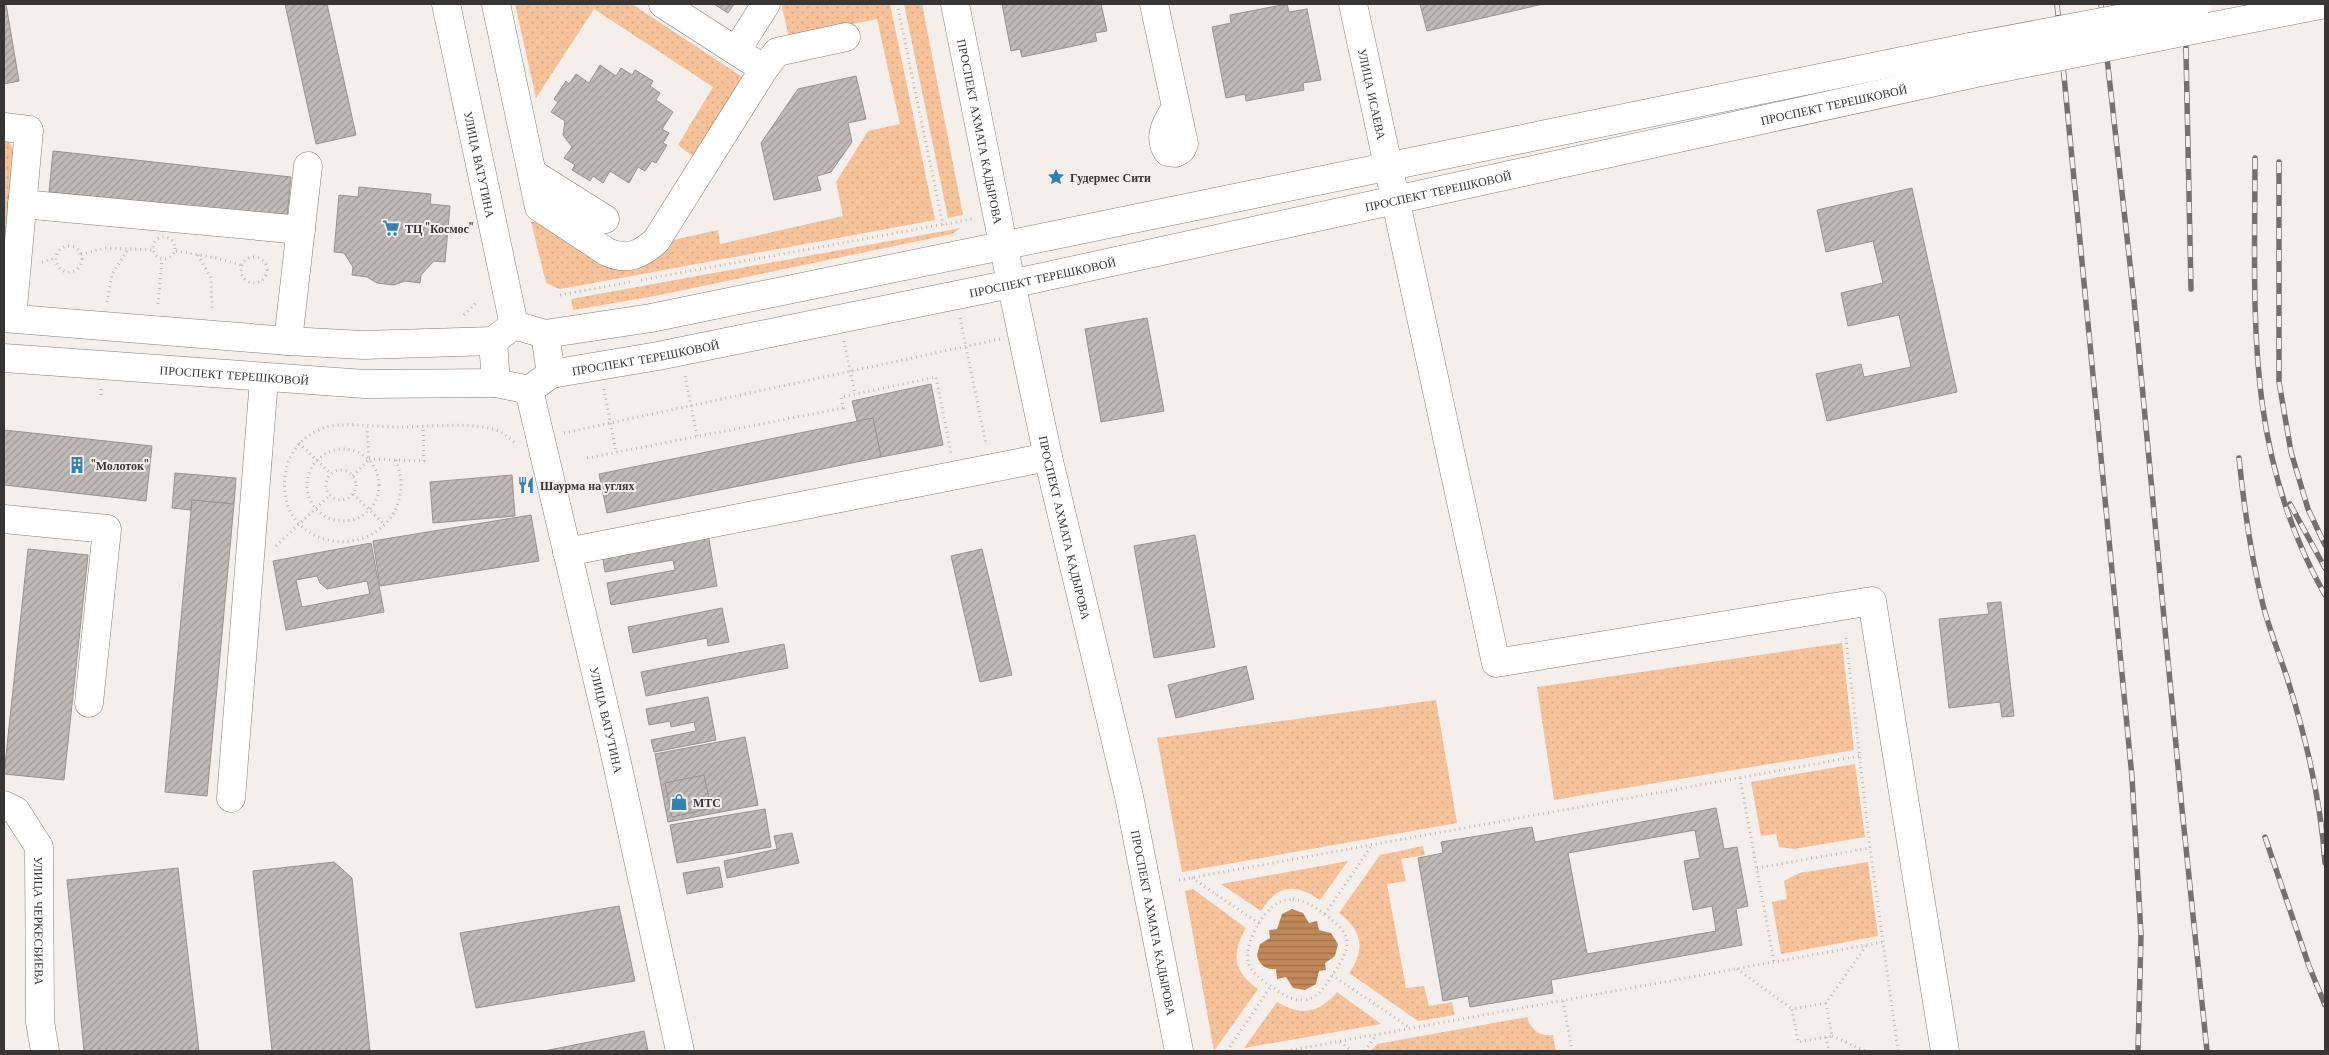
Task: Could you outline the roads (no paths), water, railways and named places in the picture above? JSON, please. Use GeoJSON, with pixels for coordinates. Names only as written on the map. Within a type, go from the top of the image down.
{"type":"FeatureCollection","features":[{"type":"Feature","properties":{"kind":"main road","name":"УЛИЦА ВАТУТИНА"},"geometry":{"type":"LineString","coordinates":[[446,4],[514,325]]}},
{"type":"Feature","properties":{"kind":"main road"},"geometry":{"type":"LineString","coordinates":[[496,4],[539,207],[607,252],[617,256],[630,257],[645,250],[656,241],[764,69],[777,52],[846,37]]}},
{"type":"Feature","properties":{"kind":"main road"},"geometry":{"type":"LineString","coordinates":[[663,4],[764,69]]}},
{"type":"Feature","properties":{"kind":"main road"},"geometry":{"type":"LineString","coordinates":[[736,51],[766,4]]}},
{"type":"Feature","properties":{"kind":"main road","name":"ПРОСПЕКТ АХМАТА КАДЫРОВА"},"geometry":{"type":"LineString","coordinates":[[955,4],[1048,456],[1129,796],[1179,1051]]}},
{"type":"Feature","properties":{"kind":"main road"},"geometry":{"type":"LineString","coordinates":[[1156,4],[1175,109]]}},
{"type":"Feature","properties":{"kind":"main road","name":"УЛИЦА ИСАЕВА"},"geometry":{"type":"LineString","coordinates":[[1353,4],[1496,663],[1872,601],[1945,1051]]}},
{"type":"Feature","properties":{"kind":"main road","name":"ПРОСПЕКТ ТЕРЕШКОВОЙ"},"geometry":{"type":"LineString","coordinates":[[545,334],[1007,264],[1391,185],[1973,60],[2197,4]]}},
{"type":"Feature","properties":{"kind":"main road","name":"ПРОСПЕКТ ТЕРЕШКОВОЙ"},"geometry":{"type":"LineString","coordinates":[[1973,60],[2325,4]]}},
{"type":"Feature","properties":{"kind":"main road"},"geometry":{"type":"LineString","coordinates":[[4,127],[29,130],[8,318],[288,341],[363,345],[493,342],[514,325],[545,334],[551,374],[529,390],[496,382],[493,342]]}},
{"type":"Feature","properties":{"kind":"main road"},"geometry":{"type":"LineString","coordinates":[[288,341],[308,166]]}},
{"type":"Feature","properties":{"kind":"main road"},"geometry":{"type":"LineString","coordinates":[[532,173],[605,219]]}},
{"type":"Feature","properties":{"kind":"main road","name":"ПРОСПЕКТ ТЕРЕШКОВОЙ"},"geometry":{"type":"LineString","coordinates":[[551,374],[658,356],[1007,264],[1391,185]]}},
{"type":"Feature","properties":{"kind":"main road"},"geometry":{"type":"LineString","coordinates":[[22,204],[301,230]]}},
{"type":"Feature","properties":{"kind":"main road","name":"ПРОСПЕКТ ТЕРЕШКОВОЙ"},"geometry":{"type":"LineString","coordinates":[[4,358],[264,379],[364,384],[496,382]]}},
{"type":"Feature","properties":{"kind":"main road"},"geometry":{"type":"LineString","coordinates":[[231,798],[264,379]]}},
{"type":"Feature","properties":{"kind":"main road","name":"УЛИЦА ВАТУТИНА"},"geometry":{"type":"LineString","coordinates":[[529,390],[614,745],[680,1051]]}},
{"type":"Feature","properties":{"kind":"main road"},"geometry":{"type":"LineString","coordinates":[[568,552],[1048,456]]}},
{"type":"Feature","properties":{"kind":"main road"},"geometry":{"type":"LineString","coordinates":[[4,518],[107,529],[89,703]]}},
{"type":"Feature","properties":{"kind":"main road","name":"УЛИЦА ЧЕРКЕСБИЕВА"},"geometry":{"type":"LineString","coordinates":[[4,805],[16,811],[39,847],[40,1022],[46,1051]]}},
{"type":"Feature","properties":{"kind":"railway"},"geometry":{"type":"LineString","coordinates":[[2057,4],[2132,777],[2141,935],[2138,1051]]}},
{"type":"Feature","properties":{"kind":"railway"},"geometry":{"type":"LineString","coordinates":[[2101,4],[2134,300],[2207,1051]]}},
{"type":"Feature","properties":{"kind":"railway"},"geometry":{"type":"LineString","coordinates":[[2185,4],[2191,289]]}},
{"type":"Feature","properties":{"kind":"railway"},"geometry":{"type":"LineString","coordinates":[[2255,158],[2256,328],[2260,382],[2267,435],[2280,488],[2299,542],[2325,595]]}},
{"type":"Feature","properties":{"kind":"railway"},"geometry":{"type":"LineString","coordinates":[[2279,162],[2279,382],[2291,452],[2308,509],[2325,545]]}},
{"type":"Feature","properties":{"kind":"railway"},"geometry":{"type":"LineString","coordinates":[[2239,458],[2248,532],[2259,587],[2266,615],[2296,706],[2307,750],[2317,795],[2325,863]]}},
{"type":"Feature","properties":{"kind":"railway"},"geometry":{"type":"LineString","coordinates":[[2290,504],[2325,568]]}},
{"type":"Feature","properties":{"kind":"railway"},"geometry":{"type":"LineString","coordinates":[[2265,837],[2309,966],[2325,1005]]}},
{"type":"Feature","properties":{"kind":"place","name":"Гудермес Сити"},"geometry":{"type":"Point","coordinates":[1056,177]}},
{"type":"Feature","properties":{"kind":"place","name":"ТЦ \"Космос\""},"geometry":{"type":"Point","coordinates":[391,228]}},
{"type":"Feature","properties":{"kind":"place","name":"\"Молоток\""},"geometry":{"type":"Point","coordinates":[77,465]}},
{"type":"Feature","properties":{"kind":"place","name":"Шаурма на углях"},"geometry":{"type":"Point","coordinates":[526,485]}},
{"type":"Feature","properties":{"kind":"place","name":"МТС"},"geometry":{"type":"Point","coordinates":[679,802]}}]}
